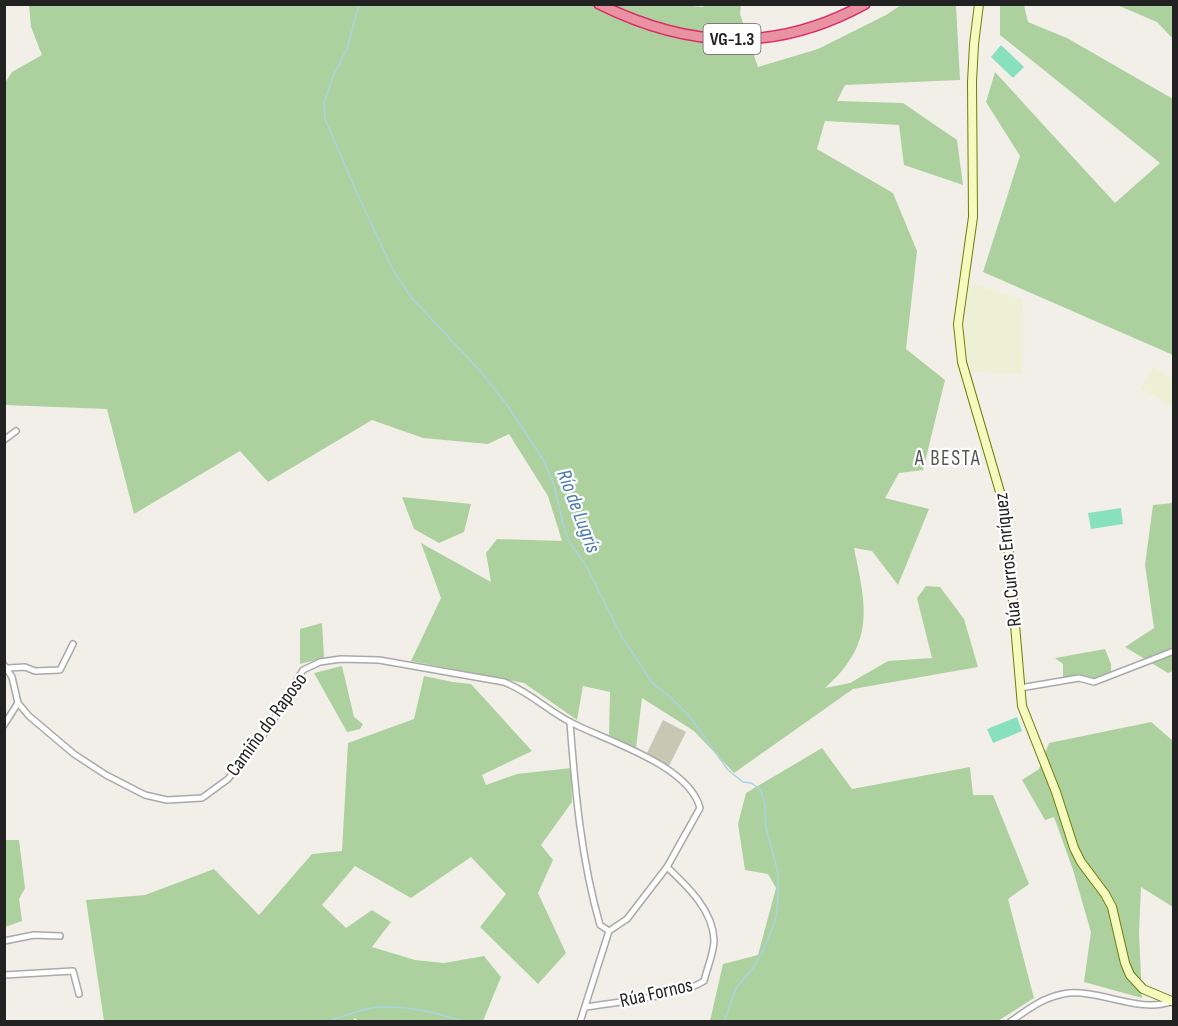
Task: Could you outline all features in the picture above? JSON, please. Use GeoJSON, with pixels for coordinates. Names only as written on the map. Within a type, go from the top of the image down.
{"type":"FeatureCollection","features":[{"type":"Feature","properties":{"kind":"highway","name":"VG-1.3"},"geometry":{"type":"LineString","coordinates":[[599,4],[629,19],[668,32],[713,40],[761,38],[795,33],[834,21],[865,4]]}},
{"type":"Feature","properties":{"kind":"street","name":"Rúa Curros Enríquez"},"geometry":{"type":"LineString","coordinates":[[979,4],[972,82],[973,217],[958,324],[962,362],[1005,509],[1020,688],[1028,722],[1056,792],[1074,848],[1112,907],[1130,975],[1150,993],[1173,1001]]}},
{"type":"Feature","properties":{"kind":"street"},"geometry":{"type":"LineString","coordinates":[[4,441],[16,431]]}},
{"type":"Feature","properties":{"kind":"street"},"geometry":{"type":"LineString","coordinates":[[6,667],[25,667],[35,671],[60,670],[73,644]]}},
{"type":"Feature","properties":{"kind":"street"},"geometry":{"type":"LineString","coordinates":[[1020,688],[1079,678],[1094,682],[1173,651]]}},
{"type":"Feature","properties":{"kind":"street","name":"Camiño do Raposo"},"geometry":{"type":"LineString","coordinates":[[18,703],[29,716],[82,759],[106,775],[145,795],[167,800],[202,798],[228,779],[270,726],[303,670],[320,663],[341,659],[379,660],[504,682],[522,689],[570,722]]}},
{"type":"Feature","properties":{"kind":"street"},"geometry":{"type":"LineString","coordinates":[[4,725],[18,703],[12,677],[6,667]]}},
{"type":"Feature","properties":{"kind":"street"},"geometry":{"type":"LineString","coordinates":[[570,722],[642,753],[682,781],[698,800],[700,808],[668,867],[627,919],[609,931],[600,925],[590,879],[576,796],[570,722]]}},
{"type":"Feature","properties":{"kind":"street","name":"Rúa Fornos"},"geometry":{"type":"LineString","coordinates":[[586,1007],[672,992],[696,986],[704,981],[714,942],[712,928],[705,911],[694,895],[668,867]]}},
{"type":"Feature","properties":{"kind":"street","name":"Rúa Fornos"},"geometry":{"type":"LineString","coordinates":[[580,1022],[609,931]]}},
{"type":"Feature","properties":{"kind":"street"},"geometry":{"type":"LineString","coordinates":[[4,941],[34,935],[60,936]]}},
{"type":"Feature","properties":{"kind":"street"},"geometry":{"type":"LineString","coordinates":[[4,975],[73,971],[79,994]]}},
{"type":"Feature","properties":{"kind":"street"},"geometry":{"type":"LineString","coordinates":[[1010,1022],[1040,1001],[1064,993],[1087,993],[1120,1002],[1162,1004],[1173,1001]]}},
{"type":"Feature","properties":{"kind":"shaded area"},"geometry":{"type":"Polygon","coordinates":[[[970,284],[1023,299],[1022,374],[971,372],[965,345],[965,317],[970,284]]]}},
{"type":"Feature","properties":{"kind":"shaded area"},"geometry":{"type":"Polygon","coordinates":[[[1153,367],[1173,379],[1173,407],[1141,388],[1153,367]]]}},
{"type":"Feature","properties":{"kind":"shaded area"},"geometry":{"type":"Polygon","coordinates":[[[663,720],[686,732],[669,766],[647,753],[663,720]]]}},
{"type":"Feature","properties":{"kind":"green space"},"geometry":{"type":"Polygon","coordinates":[[[671,4],[703,7],[704,5],[741,5],[740,14],[758,67],[818,49],[886,15],[901,5],[956,5],[960,80],[845,85],[837,101],[903,103],[957,140],[963,185],[904,165],[899,125],[825,121],[817,149],[893,193],[917,251],[906,349],[945,380],[923,470],[899,473],[885,498],[929,509],[898,585],[872,551],[854,548],[864,608],[861,636],[847,664],[825,688],[850,683],[888,661],[932,658],[917,598],[926,586],[940,587],[964,619],[978,667],[853,689],[734,773],[694,731],[642,698],[636,748],[609,735],[610,692],[583,686],[577,720],[524,683],[411,661],[441,598],[421,543],[491,582],[486,553],[497,539],[562,541],[548,496],[509,434],[488,444],[423,438],[372,420],[268,482],[240,451],[134,514],[107,409],[5,405],[5,83],[12,72],[42,55],[31,27],[29,5],[671,4]]]}},
{"type":"Feature","properties":{"kind":"green space"},"geometry":{"type":"Polygon","coordinates":[[[1000,5],[1024,5],[1028,22],[1067,38],[1173,99],[1173,355],[983,272],[1020,156],[986,102],[995,72],[1115,203],[1160,163],[1000,35],[1000,5]]]}},
{"type":"Feature","properties":{"kind":"green space"},"geometry":{"type":"Polygon","coordinates":[[[1117,5],[1173,5],[1173,39],[1157,22],[1117,5]]]}},
{"type":"Feature","properties":{"kind":"green space"},"geometry":{"type":"Polygon","coordinates":[[[1001,45],[1024,67],[1013,78],[991,57],[1001,45]]]}},
{"type":"Feature","properties":{"kind":"green space"},"geometry":{"type":"Polygon","coordinates":[[[402,497],[471,504],[464,532],[439,543],[414,529],[402,497]]]}},
{"type":"Feature","properties":{"kind":"green space"},"geometry":{"type":"Polygon","coordinates":[[[1173,503],[1173,671],[1168,673],[1125,647],[1154,628],[1145,565],[1153,505],[1173,503]]]}},
{"type":"Feature","properties":{"kind":"green space"},"geometry":{"type":"Polygon","coordinates":[[[1121,508],[1123,524],[1091,529],[1088,513],[1121,508]]]}},
{"type":"Feature","properties":{"kind":"green space"},"geometry":{"type":"Polygon","coordinates":[[[322,623],[324,658],[300,664],[300,629],[322,623]]]}},
{"type":"Feature","properties":{"kind":"green space"},"geometry":{"type":"Polygon","coordinates":[[[1105,649],[1111,664],[1111,673],[1094,679],[1080,676],[1063,677],[1063,664],[1055,658],[1105,649]]]}},
{"type":"Feature","properties":{"kind":"green space"},"geometry":{"type":"Polygon","coordinates":[[[342,666],[354,717],[363,724],[360,729],[347,732],[314,673],[342,666]]]}},
{"type":"Feature","properties":{"kind":"green space"},"geometry":{"type":"Polygon","coordinates":[[[424,676],[471,684],[532,751],[482,775],[486,785],[517,774],[571,768],[572,802],[541,845],[553,860],[538,893],[566,953],[538,984],[480,927],[506,894],[471,857],[411,898],[355,866],[322,905],[346,928],[372,910],[391,922],[372,947],[415,960],[444,963],[484,956],[501,977],[483,1021],[359,1022],[355,1018],[352,1022],[104,1021],[86,900],[145,895],[214,869],[259,915],[312,854],[342,851],[348,743],[414,719],[424,676]]]}},
{"type":"Feature","properties":{"kind":"green space"},"geometry":{"type":"Polygon","coordinates":[[[1017,717],[1022,731],[993,743],[987,729],[1017,717]]]}},
{"type":"Feature","properties":{"kind":"green space"},"geometry":{"type":"Polygon","coordinates":[[[1151,722],[1173,741],[1173,907],[1141,887],[1139,933],[1142,998],[1084,982],[1091,932],[1073,870],[1054,817],[1045,820],[1022,780],[1039,769],[1049,743],[1151,722]]]}},
{"type":"Feature","properties":{"kind":"green space"},"geometry":{"type":"Polygon","coordinates":[[[822,748],[852,789],[970,767],[973,795],[993,795],[1029,884],[1008,899],[1034,998],[998,1021],[710,1021],[723,964],[758,955],[776,888],[768,874],[745,870],[738,824],[746,793],[822,748]]]}},
{"type":"Feature","properties":{"kind":"green space"},"geometry":{"type":"Polygon","coordinates":[[[5,840],[19,840],[25,888],[19,899],[22,921],[5,927],[5,840]]]}},
{"type":"Feature","properties":{"kind":"waterway","name":"Río de Lugrís"},"geometry":{"type":"LineString","coordinates":[[359,4],[347,49],[334,74],[324,102],[325,119],[393,270],[411,297],[482,373],[509,408],[544,461],[554,485],[565,532],[585,564],[622,637],[653,684],[690,717],[728,770],[743,782],[751,783],[761,790],[765,806],[766,827],[778,873],[775,921],[754,967],[736,988],[724,1022]]}},
{"type":"Feature","properties":{"kind":"waterway"},"geometry":{"type":"LineString","coordinates":[[327,1022],[360,1011],[382,1007],[418,1010],[463,1022]]}},
{"type":"Feature","properties":{"kind":"district","name":"A BESTA"},"geometry":{"type":"Point","coordinates":[948,458]}}]}
